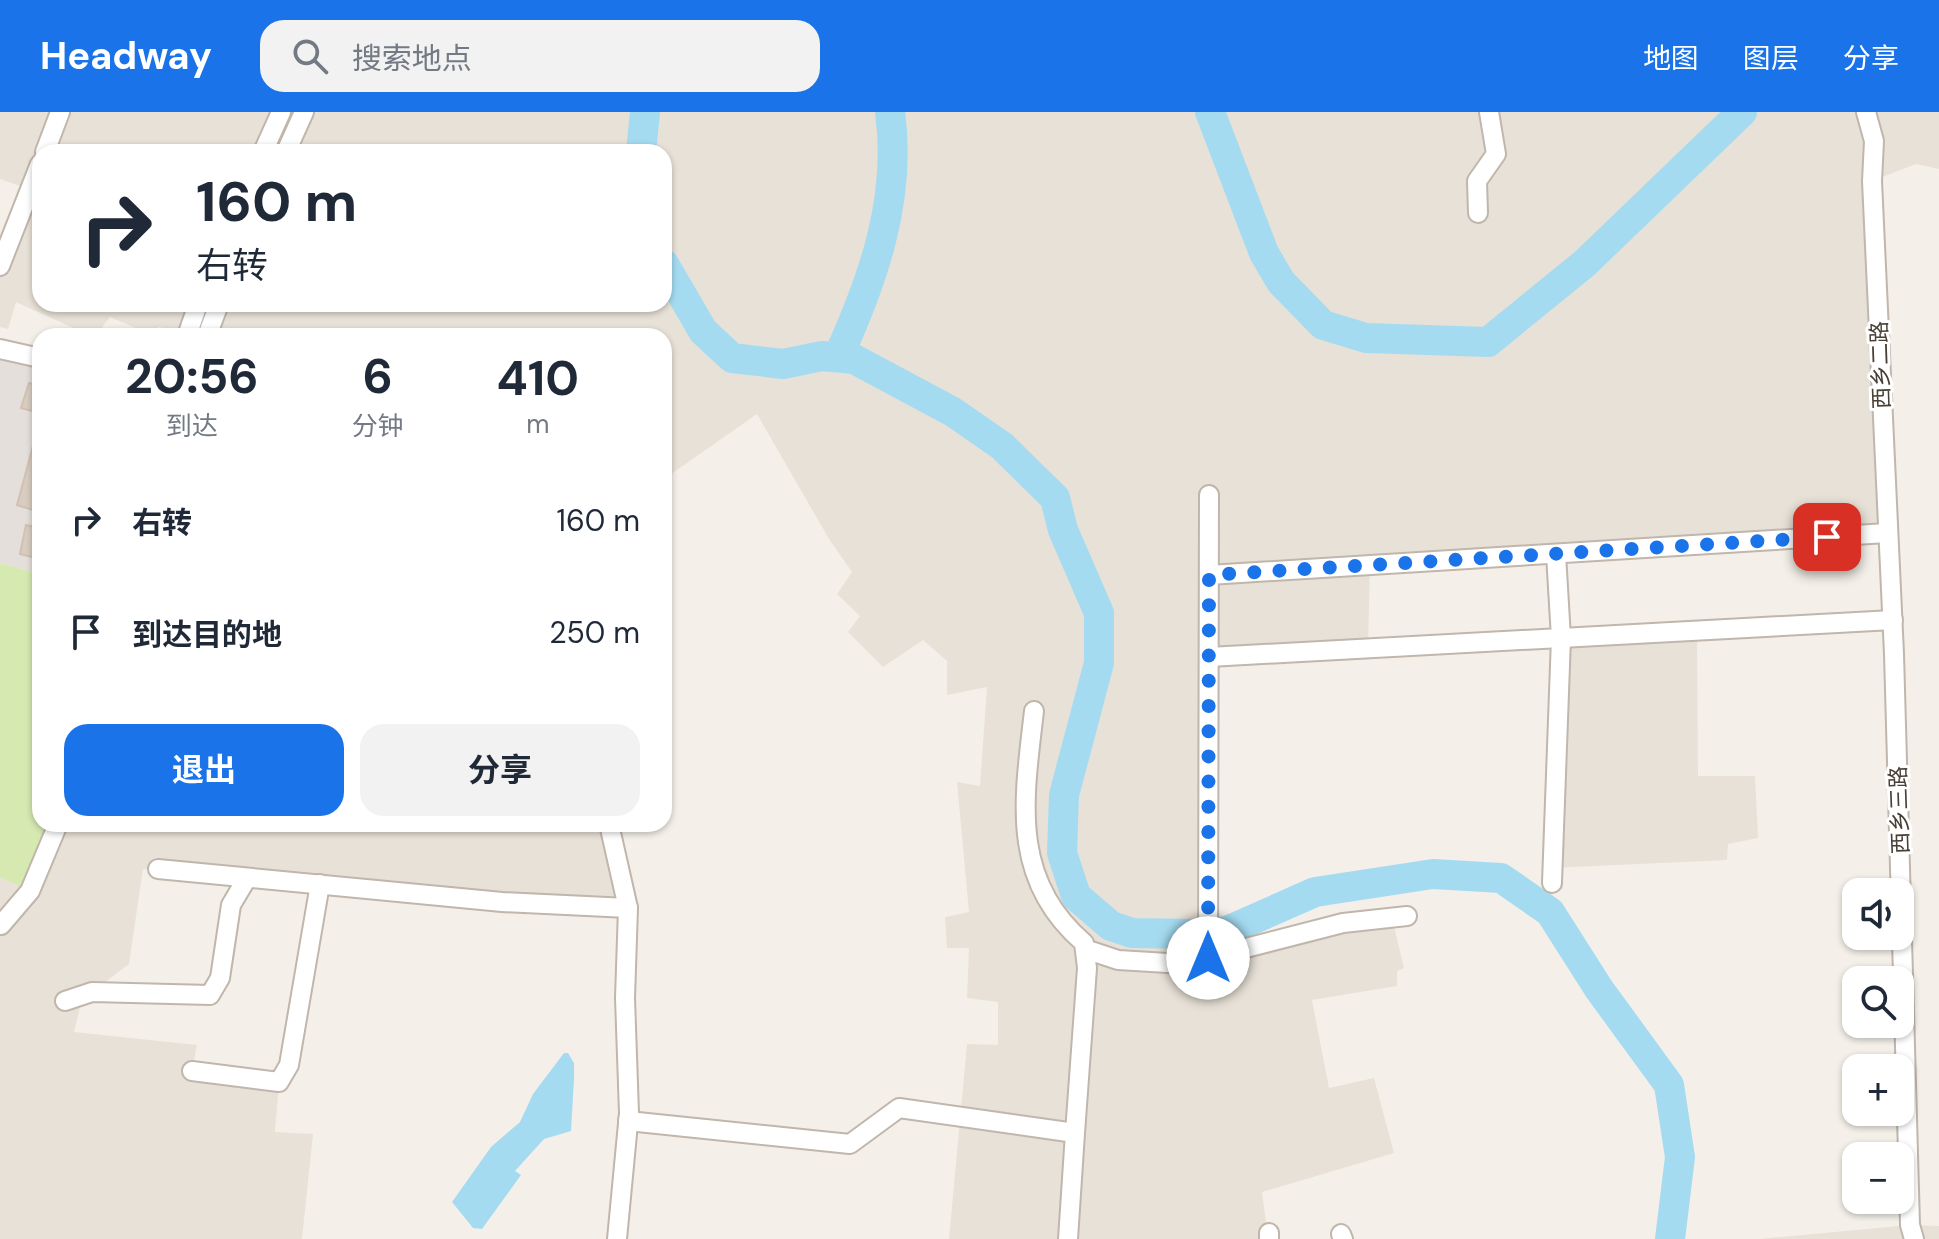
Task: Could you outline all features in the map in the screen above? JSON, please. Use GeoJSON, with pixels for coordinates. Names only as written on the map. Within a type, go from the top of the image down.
{"type":"FeatureCollection","features":[{"type":"Feature","properties":{"kind":"street"},"geometry":{"type":"LineString","coordinates":[[48,144],[60,112]]}},
{"type":"Feature","properties":{"kind":"street"},"geometry":{"type":"LineString","coordinates":[[267,144],[281,112]]}},
{"type":"Feature","properties":{"kind":"street"},"geometry":{"type":"LineString","coordinates":[[290,144],[304,112]]}},
{"type":"Feature","properties":{"kind":"street"},"geometry":{"type":"LineString","coordinates":[[1478,213],[1477,181],[1496,154],[1489,112]]}},
{"type":"Feature","properties":{"kind":"street","name":"西乡二路"},"geometry":{"type":"LineString","coordinates":[[1866,112],[1874,141],[1872,181],[1893,620]]}},
{"type":"Feature","properties":{"kind":"street"},"geometry":{"type":"LineString","coordinates":[[0,266],[32,184]]}},
{"type":"Feature","properties":{"kind":"street"},"geometry":{"type":"LineString","coordinates":[[0,349],[32,356]]}},
{"type":"Feature","properties":{"kind":"street"},"geometry":{"type":"LineString","coordinates":[[1208,958],[1209,495]]}},
{"type":"Feature","properties":{"kind":"street"},"geometry":{"type":"LineString","coordinates":[[1209,575],[1887,533]]}},
{"type":"Feature","properties":{"kind":"street"},"geometry":{"type":"LineString","coordinates":[[1552,883],[1561,638],[1556,554]]}},
{"type":"Feature","properties":{"kind":"street"},"geometry":{"type":"LineString","coordinates":[[1209,657],[1893,620]]}},
{"type":"Feature","properties":{"kind":"street","name":"西乡三路"},"geometry":{"type":"LineString","coordinates":[[1893,620],[1910,1225],[1914,1239]]}},
{"type":"Feature","properties":{"kind":"street"},"geometry":{"type":"LineString","coordinates":[[1034,711],[1024,795],[1025,825],[1040,889],[1062,924],[1084,943],[1087,968],[1068,1239]]}},
{"type":"Feature","properties":{"kind":"street"},"geometry":{"type":"LineString","coordinates":[[1,925],[30,891],[55,832]]}},
{"type":"Feature","properties":{"kind":"street"},"geometry":{"type":"LineString","coordinates":[[611,832],[628,908],[625,998],[628,1121],[617,1239]]}},
{"type":"Feature","properties":{"kind":"street"},"geometry":{"type":"LineString","coordinates":[[158,869],[502,902],[628,908]]}},
{"type":"Feature","properties":{"kind":"street"},"geometry":{"type":"LineString","coordinates":[[65,1001],[92,992],[210,995],[220,978],[231,905],[247,878]]}},
{"type":"Feature","properties":{"kind":"street"},"geometry":{"type":"LineString","coordinates":[[192,1071],[279,1082],[289,1065],[320,884]]}},
{"type":"Feature","properties":{"kind":"street"},"geometry":{"type":"LineString","coordinates":[[1085,949],[1118,960],[1184,964],[1343,923],[1407,916]]}},
{"type":"Feature","properties":{"kind":"street"},"geometry":{"type":"LineString","coordinates":[[628,1121],[850,1144],[899,1108],[1075,1133]]}},
{"type":"Feature","properties":{"kind":"shaded area"},"geometry":{"type":"Polygon","coordinates":[[[0,112],[57,112],[44,144],[32,144],[32,173],[26,188],[0,179],[0,112]]]}},
{"type":"Feature","properties":{"kind":"shaded area"},"geometry":{"type":"Polygon","coordinates":[[[64,112],[277,112],[263,144],[51,144],[64,112]]]}},
{"type":"Feature","properties":{"kind":"shaded area"},"geometry":{"type":"Polygon","coordinates":[[[306,112],[1939,112],[1939,169],[1916,164],[1872,181],[1883,531],[1370,565],[1368,647],[1208,657],[1206,956],[1392,918],[1404,968],[1397,971],[1397,986],[1312,1000],[1329,1088],[1374,1078],[1394,1153],[1262,1192],[1268,1239],[949,1239],[967,1044],[998,1045],[998,1002],[967,998],[969,948],[947,948],[945,917],[969,912],[957,782],[980,786],[987,687],[947,695],[947,661],[923,640],[883,667],[848,632],[860,616],[837,594],[852,572],[829,539],[757,414],[672,473],[672,328],[212,328],[219,312],[672,312],[672,144],[292,144],[306,112]]]}},
{"type":"Feature","properties":{"kind":"shaded area"},"geometry":{"type":"Polygon","coordinates":[[[32,193],[32,309],[16,302],[8,329],[0,327],[0,275],[32,193]]]}},
{"type":"Feature","properties":{"kind":"shaded area"},"geometry":{"type":"Polygon","coordinates":[[[38,312],[193,312],[189,328],[136,328],[110,317],[101,328],[73,328],[38,312]]]}},
{"type":"Feature","properties":{"kind":"shaded area"},"geometry":{"type":"Polygon","coordinates":[[[0,349],[32,356],[32,572],[0,563],[0,349]]]}},
{"type":"Feature","properties":{"kind":"shaded area"},"geometry":{"type":"Polygon","coordinates":[[[1697,630],[1698,776],[1755,776],[1758,838],[1728,844],[1727,860],[1552,868],[1561,638],[1697,630]]]}},
{"type":"Feature","properties":{"kind":"shaded area"},"geometry":{"type":"Polygon","coordinates":[[[55,832],[611,832],[628,908],[143,869],[129,964],[92,992],[83,995],[74,1032],[197,1045],[192,1071],[279,1082],[275,1132],[313,1134],[302,1239],[0,1239],[0,877],[31,891],[55,832]]]}},
{"type":"Feature","properties":{"kind":"shaded area"},"geometry":{"type":"Polygon","coordinates":[[[1910,1225],[1939,1226],[1939,1239],[1759,1239],[1910,1225]]]}},
{"type":"Feature","properties":{"kind":"green space"},"geometry":{"type":"Polygon","coordinates":[[[0,563],[32,572],[32,832],[55,832],[30,891],[0,877],[0,563]]]}},
{"type":"Feature","properties":{"kind":"water"},"geometry":{"type":"Polygon","coordinates":[[[564,1053],[568,1053],[574,1063],[571,1131],[544,1139],[515,1171],[521,1175],[482,1229],[473,1228],[452,1202],[491,1147],[520,1122],[533,1094],[564,1053]]]}},
{"type":"Feature","properties":{"kind":"building"},"geometry":{"type":"Polygon","coordinates":[[[29,383],[32,384],[32,411],[21,408],[29,383]]]}},
{"type":"Feature","properties":{"kind":"building"},"geometry":{"type":"Polygon","coordinates":[[[32,450],[32,510],[17,505],[32,450]]]}},
{"type":"Feature","properties":{"kind":"building"},"geometry":{"type":"Polygon","coordinates":[[[26,525],[32,526],[32,557],[20,554],[26,525]]]}},
{"type":"Feature","properties":{"kind":"waterway"},"geometry":{"type":"LineString","coordinates":[[642,144],[645,112]]}},
{"type":"Feature","properties":{"kind":"waterway"},"geometry":{"type":"LineString","coordinates":[[838,357],[863,298],[882,238],[892,176],[890,112]]}},
{"type":"Feature","properties":{"kind":"waterway"},"geometry":{"type":"LineString","coordinates":[[1210,112],[1264,253],[1281,282],[1323,325],[1366,338],[1488,342],[1585,263],[1742,112]]}},
{"type":"Feature","properties":{"kind":"waterway"},"geometry":{"type":"LineString","coordinates":[[672,278],[703,331],[732,358],[783,364],[822,356],[854,359],[953,412],[1002,446],[1055,498],[1063,530],[1099,613],[1099,663],[1064,795],[1062,853],[1076,896],[1111,926],[1132,933],[1195,934],[1227,931],[1315,892],[1433,874],[1501,878],[1550,912],[1599,989],[1669,1085],[1680,1157],[1670,1239]]}},
{"type":"Feature","properties":{"kind":"route"},"geometry":{"type":"LineString","coordinates":[[1208,958],[1209,575],[1827,537]]}}]}
